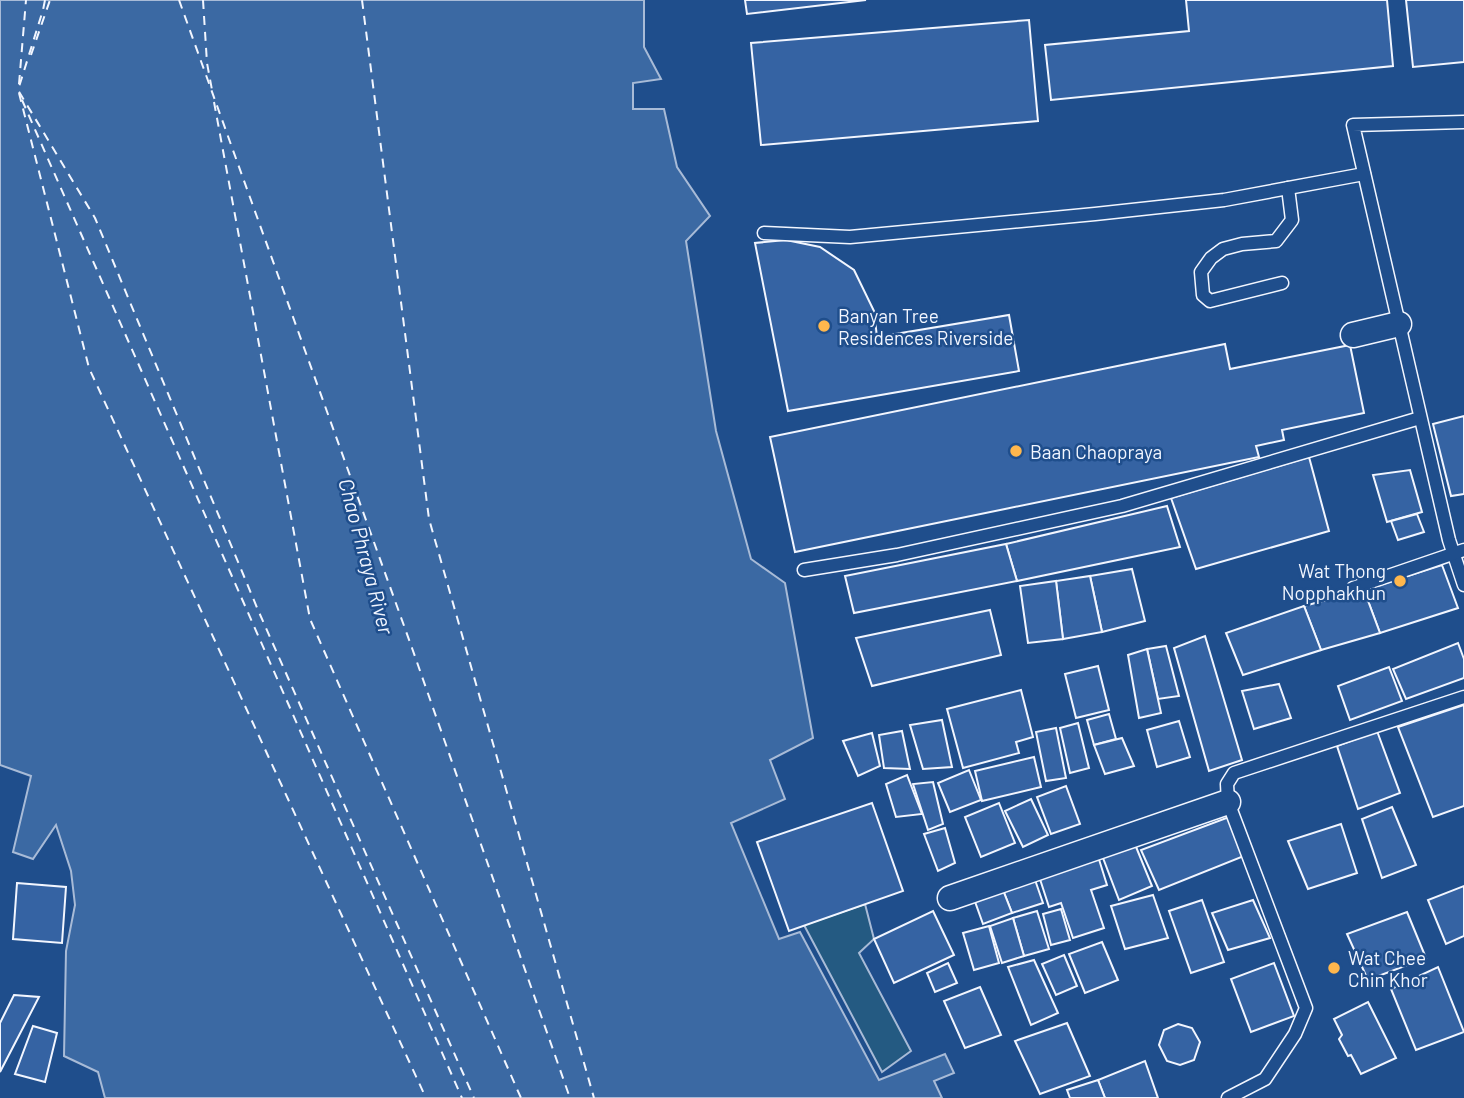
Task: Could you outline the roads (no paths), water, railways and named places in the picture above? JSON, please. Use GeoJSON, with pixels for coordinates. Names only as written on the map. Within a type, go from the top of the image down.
{"type":"FeatureCollection","features":[{"type":"Feature","properties":{"kind":"street"},"geometry":{"type":"LineString","coordinates":[[1353,335],[1399,324]]}},
{"type":"Feature","properties":{"kind":"street"},"geometry":{"type":"LineString","coordinates":[[950,898],[1228,802]]}},
{"type":"Feature","properties":{"kind":"lane"},"geometry":{"type":"LineString","coordinates":[[1464,121],[1353,125],[1449,540],[1459,552],[1464,585]]}},
{"type":"Feature","properties":{"kind":"lane"},"geometry":{"type":"LineString","coordinates":[[764,233],[850,237],[1081,216],[1224,201],[1364,174]]}},
{"type":"Feature","properties":{"kind":"lane"},"geometry":{"type":"LineString","coordinates":[[1282,283],[1210,301],[1203,295],[1201,272],[1211,258],[1223,249],[1242,244],[1276,241],[1292,220],[1288,188]]}},
{"type":"Feature","properties":{"kind":"lane"},"geometry":{"type":"LineString","coordinates":[[804,570],[897,555],[1122,506],[1420,418]]}},
{"type":"Feature","properties":{"kind":"lane"},"geometry":{"type":"LineString","coordinates":[[1353,588],[1459,552]]}},
{"type":"Feature","properties":{"kind":"lane"},"geometry":{"type":"LineString","coordinates":[[1228,1098],[1265,1079],[1295,1034],[1306,1007],[1228,802],[1227,784],[1234,773],[1464,697]]}},
{"type":"Feature","properties":{"kind":"water","name":"Chao Phraya River"},"geometry":{"type":"Polygon","coordinates":[[[0,0],[644,0],[644,47],[661,79],[633,83],[633,109],[664,109],[677,167],[710,216],[686,241],[716,431],[751,559],[785,583],[813,738],[770,760],[785,799],[731,823],[779,939],[800,932],[879,1080],[945,1054],[954,1073],[934,1081],[942,1098],[105,1098],[98,1072],[64,1056],[66,951],[75,905],[71,871],[56,825],[33,859],[13,852],[31,776],[0,765],[0,0]]]}},
{"type":"Feature","properties":{"kind":"place","name":"Banyan Tree Residences Riverside"},"geometry":{"type":"Point","coordinates":[824,326]}},
{"type":"Feature","properties":{"kind":"place","name":"Baan Chaopraya"},"geometry":{"type":"Point","coordinates":[1016,451]}},
{"type":"Feature","properties":{"kind":"place","name":"Wat Thong Nopphakhun"},"geometry":{"type":"Point","coordinates":[1400,581]}},
{"type":"Feature","properties":{"kind":"place","name":"Wat Chee Chin Khor"},"geometry":{"type":"Point","coordinates":[1334,968]}}]}
